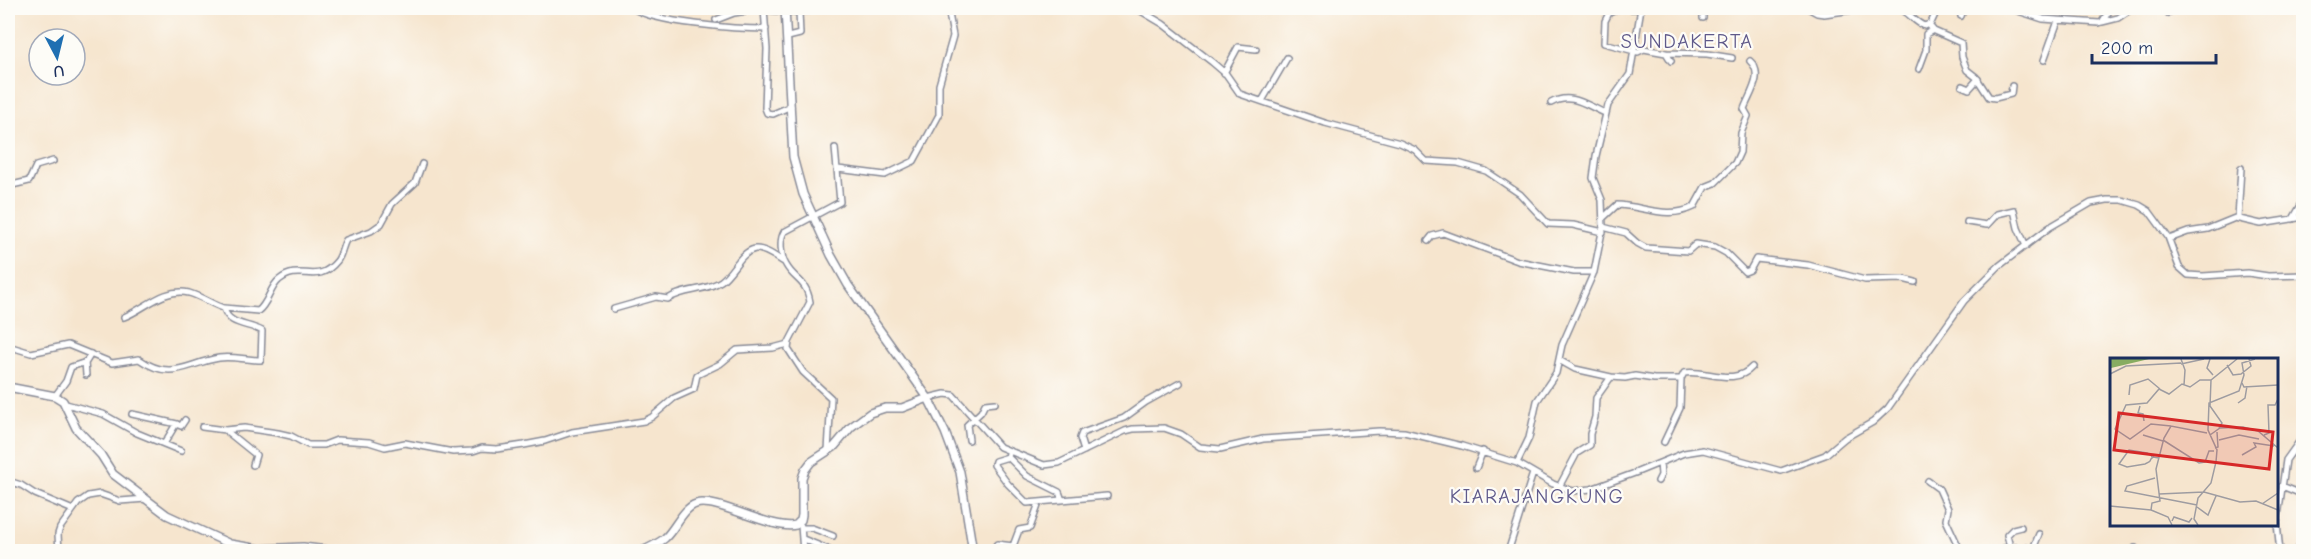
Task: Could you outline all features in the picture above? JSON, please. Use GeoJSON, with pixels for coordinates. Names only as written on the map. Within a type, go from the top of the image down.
{"type":"FeatureCollection","features":[{"type":"Feature","properties":{"kind":"main road"},"geometry":{"type":"LineString","coordinates":[[785,10],[794,161],[803,194],[831,255],[854,296],[928,398],[945,432],[960,472],[973,552]]}},
{"type":"Feature","properties":{"kind":"main road"},"geometry":{"type":"LineString","coordinates":[[8,387],[55,396],[66,404],[75,428],[101,454],[113,474],[167,515],[234,548],[303,547],[343,552]]}},
{"type":"Feature","properties":{"kind":"main road"},"geometry":{"type":"LineString","coordinates":[[640,552],[664,540],[690,507],[698,503],[788,526],[801,524],[802,478],[811,462],[828,451],[851,427],[870,413],[885,408],[902,408],[928,398]]}},
{"type":"Feature","properties":{"kind":"street"},"geometry":{"type":"LineString","coordinates":[[633,8],[644,14],[675,20],[733,28],[766,29]]}},
{"type":"Feature","properties":{"kind":"street"},"geometry":{"type":"LineString","coordinates":[[716,20],[734,13],[764,9],[799,12],[821,8]]}},
{"type":"Feature","properties":{"kind":"street"},"geometry":{"type":"LineString","coordinates":[[838,169],[885,176],[914,161],[939,115],[939,81],[953,36],[948,8]]}},
{"type":"Feature","properties":{"kind":"street"},"geometry":{"type":"LineString","coordinates":[[1136,8],[1172,31],[1224,73],[1239,93],[1325,123],[1400,143],[1415,150],[1426,161],[1458,163],[1480,169],[1520,194],[1548,224],[1573,225],[1626,233],[1641,246],[1649,249],[1688,251],[1695,244],[1715,247],[1726,253],[1745,272],[1749,271],[1756,260],[1808,265],[1865,280],[1903,279],[1915,282]]}},
{"type":"Feature","properties":{"kind":"street"},"geometry":{"type":"LineString","coordinates":[[1517,463],[1529,438],[1538,401],[1553,379],[1562,345],[1594,272],[1603,230],[1602,200],[1593,177],[1605,113],[1611,99],[1630,74],[1634,51],[1641,8],[1614,10],[1609,13],[1605,21],[1604,43],[1634,51],[1640,52],[1644,49],[1732,58]]}},
{"type":"Feature","properties":{"kind":"street"},"geometry":{"type":"LineString","coordinates":[[1703,8],[1703,18]]}},
{"type":"Feature","properties":{"kind":"street"},"geometry":{"type":"LineString","coordinates":[[1809,8],[1824,14],[1866,8]]}},
{"type":"Feature","properties":{"kind":"street"},"geometry":{"type":"LineString","coordinates":[[1898,8],[1906,11],[1920,25],[1931,27],[1961,43],[1962,57],[1967,70],[1978,79],[1992,98],[2012,94],[2012,86]]}},
{"type":"Feature","properties":{"kind":"street"},"geometry":{"type":"LineString","coordinates":[[1919,69],[1926,50],[1926,34],[1938,8]]}},
{"type":"Feature","properties":{"kind":"street"},"geometry":{"type":"LineString","coordinates":[[1961,16],[1964,8]]}},
{"type":"Feature","properties":{"kind":"street"},"geometry":{"type":"LineString","coordinates":[[2009,8],[2033,17],[2058,21],[2102,22],[2118,18],[2133,8]]}},
{"type":"Feature","properties":{"kind":"street"},"geometry":{"type":"LineString","coordinates":[[2102,22],[2111,8]]}},
{"type":"Feature","properties":{"kind":"street"},"geometry":{"type":"LineString","coordinates":[[2168,14],[2174,8]]}},
{"type":"Feature","properties":{"kind":"street"},"geometry":{"type":"LineString","coordinates":[[764,9],[766,110],[773,114],[791,106]]}},
{"type":"Feature","properties":{"kind":"street"},"geometry":{"type":"LineString","coordinates":[[788,37],[800,34],[799,12]]}},
{"type":"Feature","properties":{"kind":"street"},"geometry":{"type":"LineString","coordinates":[[2044,60],[2058,21]]}},
{"type":"Feature","properties":{"kind":"street"},"geometry":{"type":"LineString","coordinates":[[1224,73],[1238,47],[1256,49]]}},
{"type":"Feature","properties":{"kind":"street"},"geometry":{"type":"LineString","coordinates":[[1666,53],[1671,61]]}},
{"type":"Feature","properties":{"kind":"street"},"geometry":{"type":"LineString","coordinates":[[1262,101],[1287,58]]}},
{"type":"Feature","properties":{"kind":"street"},"geometry":{"type":"LineString","coordinates":[[1603,218],[1617,205],[1674,214],[1694,207],[1705,187],[1715,183],[1738,157],[1741,133],[1748,116],[1744,109],[1756,85],[1754,67],[1750,61]]}},
{"type":"Feature","properties":{"kind":"street"},"geometry":{"type":"LineString","coordinates":[[1962,86],[1969,89],[1978,79]]}},
{"type":"Feature","properties":{"kind":"street"},"geometry":{"type":"LineString","coordinates":[[1551,103],[1562,98],[1570,98],[1605,113]]}},
{"type":"Feature","properties":{"kind":"street"},"geometry":{"type":"LineString","coordinates":[[828,451],[831,398],[802,372],[789,350],[789,344],[810,302],[804,283],[784,262],[781,240],[782,233],[840,202],[835,148]]}},
{"type":"Feature","properties":{"kind":"street"},"geometry":{"type":"LineString","coordinates":[[8,186],[29,182],[36,166],[53,161]]}},
{"type":"Feature","properties":{"kind":"street"},"geometry":{"type":"LineString","coordinates":[[124,317],[141,310],[163,295],[179,292],[188,293],[223,308],[258,311],[263,307],[280,279],[297,272],[315,275],[325,273],[339,260],[346,240],[371,231],[381,224],[392,204],[415,183],[422,164]]}},
{"type":"Feature","properties":{"kind":"street"},"geometry":{"type":"LineString","coordinates":[[2238,218],[2241,168]]}},
{"type":"Feature","properties":{"kind":"street"},"geometry":{"type":"LineString","coordinates":[[1107,495],[1027,502],[1008,484],[996,468],[995,461],[1009,454],[1049,466],[1133,429],[1154,428],[1173,430],[1195,446],[1206,448],[1229,448],[1263,439],[1379,431],[1404,432],[1517,463],[1559,487],[1572,491],[1582,491],[1684,453],[1703,450],[1781,471],[1825,456],[1845,438],[1873,422],[1902,389],[1961,304],[1999,266],[2074,211],[2091,203],[2122,200],[2144,208],[2154,215],[2169,239],[2179,267],[2188,274],[2203,276],[2248,273],[2268,276],[2304,275]]}},
{"type":"Feature","properties":{"kind":"street"},"geometry":{"type":"LineString","coordinates":[[2293,219],[2304,200]]}},
{"type":"Feature","properties":{"kind":"street"},"geometry":{"type":"LineString","coordinates":[[1966,222],[1987,225],[1997,214],[2014,210],[2018,228],[2026,246]]}},
{"type":"Feature","properties":{"kind":"street"},"geometry":{"type":"LineString","coordinates":[[2169,239],[2190,232],[2208,230],[2229,219],[2238,218],[2261,224],[2304,217]]}},
{"type":"Feature","properties":{"kind":"street"},"geometry":{"type":"LineString","coordinates":[[1428,241],[1432,236],[1443,233],[1518,261],[1574,272],[1594,272]]}},
{"type":"Feature","properties":{"kind":"street"},"geometry":{"type":"LineString","coordinates":[[614,309],[656,297],[668,299],[677,294],[711,286],[724,279],[747,252],[756,249],[784,262]]}},
{"type":"Feature","properties":{"kind":"street"},"geometry":{"type":"LineString","coordinates":[[8,346],[31,353],[68,345],[112,363],[139,359],[153,368],[171,370],[184,369],[224,357],[261,360],[262,331],[232,321],[223,308]]}},
{"type":"Feature","properties":{"kind":"street"},"geometry":{"type":"LineString","coordinates":[[202,427],[225,430],[244,428],[278,433],[291,436],[308,445],[324,445],[337,440],[369,442],[385,447],[401,443],[453,452],[473,451],[484,447],[497,449],[524,446],[572,432],[644,422],[652,418],[674,398],[694,390],[697,375],[722,363],[734,351],[744,348],[773,348],[789,344]]}},
{"type":"Feature","properties":{"kind":"street"},"geometry":{"type":"LineString","coordinates":[[55,396],[67,379],[71,366],[85,362],[91,354]]}},
{"type":"Feature","properties":{"kind":"street"},"geometry":{"type":"LineString","coordinates":[[1559,360],[1575,369],[1611,377],[1635,376],[1680,380]]}},
{"type":"Feature","properties":{"kind":"street"},"geometry":{"type":"LineString","coordinates":[[85,362],[86,375]]}},
{"type":"Feature","properties":{"kind":"street"},"geometry":{"type":"LineString","coordinates":[[1664,442],[1680,408],[1680,380],[1684,373],[1744,375],[1752,367]]}},
{"type":"Feature","properties":{"kind":"street"},"geometry":{"type":"LineString","coordinates":[[1559,487],[1577,453],[1590,445],[1596,398],[1611,377]]}},
{"type":"Feature","properties":{"kind":"street"},"geometry":{"type":"LineString","coordinates":[[1084,451],[1080,438],[1082,433],[1124,418],[1146,402],[1180,383]]}},
{"type":"Feature","properties":{"kind":"street"},"geometry":{"type":"LineString","coordinates":[[928,398],[945,394],[953,395],[1028,476],[1059,492],[1062,500]]}},
{"type":"Feature","properties":{"kind":"street"},"geometry":{"type":"LineString","coordinates":[[969,440],[967,428],[973,418],[981,412],[985,404],[995,403]]}},
{"type":"Feature","properties":{"kind":"street"},"geometry":{"type":"LineString","coordinates":[[66,404],[103,414],[137,433],[181,451]]}},
{"type":"Feature","properties":{"kind":"street"},"geometry":{"type":"LineString","coordinates":[[132,414],[181,426],[185,420]]}},
{"type":"Feature","properties":{"kind":"street"},"geometry":{"type":"LineString","coordinates":[[164,444],[177,424]]}},
{"type":"Feature","properties":{"kind":"street"},"geometry":{"type":"LineString","coordinates":[[225,430],[256,455],[253,465]]}},
{"type":"Feature","properties":{"kind":"street"},"geometry":{"type":"LineString","coordinates":[[2278,516],[2286,458],[2304,435]]}},
{"type":"Feature","properties":{"kind":"street"},"geometry":{"type":"LineString","coordinates":[[1476,468],[1483,452]]}},
{"type":"Feature","properties":{"kind":"street"},"geometry":{"type":"LineString","coordinates":[[1658,481],[1661,475],[1660,463]]}},
{"type":"Feature","properties":{"kind":"street"},"geometry":{"type":"LineString","coordinates":[[1508,552],[1533,473]]}},
{"type":"Feature","properties":{"kind":"street"},"geometry":{"type":"LineString","coordinates":[[8,481],[73,510]]}},
{"type":"Feature","properties":{"kind":"street"},"geometry":{"type":"LineString","coordinates":[[1928,481],[1939,489],[1948,508],[1946,520],[1961,552]]}},
{"type":"Feature","properties":{"kind":"street"},"geometry":{"type":"LineString","coordinates":[[2282,486],[2304,495]]}},
{"type":"Feature","properties":{"kind":"street"},"geometry":{"type":"LineString","coordinates":[[59,552],[60,528],[78,503],[94,494],[120,501],[146,499]]}},
{"type":"Feature","properties":{"kind":"street"},"geometry":{"type":"LineString","coordinates":[[991,552],[997,544],[1013,546],[1018,531],[1030,528],[1039,502]]}},
{"type":"Feature","properties":{"kind":"street"},"geometry":{"type":"LineString","coordinates":[[803,552],[801,524],[833,536]]}},
{"type":"Feature","properties":{"kind":"street"},"geometry":{"type":"LineString","coordinates":[[2277,526],[2280,552]]}},
{"type":"Feature","properties":{"kind":"street"},"geometry":{"type":"LineString","coordinates":[[2021,527],[2013,529],[2007,535],[2008,547],[2023,546],[2033,550],[2039,534]]}},
{"type":"Feature","properties":{"kind":"street"},"geometry":{"type":"LineString","coordinates":[[803,539],[835,552]]}},
{"type":"Feature","properties":{"kind":"street"},"geometry":{"type":"LineString","coordinates":[[2296,552],[2304,540]]}},
{"type":"Feature","properties":{"kind":"district","name":"SUNDAKERTA"},"geometry":{"type":"Point","coordinates":[1687,41]}},
{"type":"Feature","properties":{"kind":"district","name":"KIARAJANGKUNG"},"geometry":{"type":"Point","coordinates":[1537,496]}}]}
